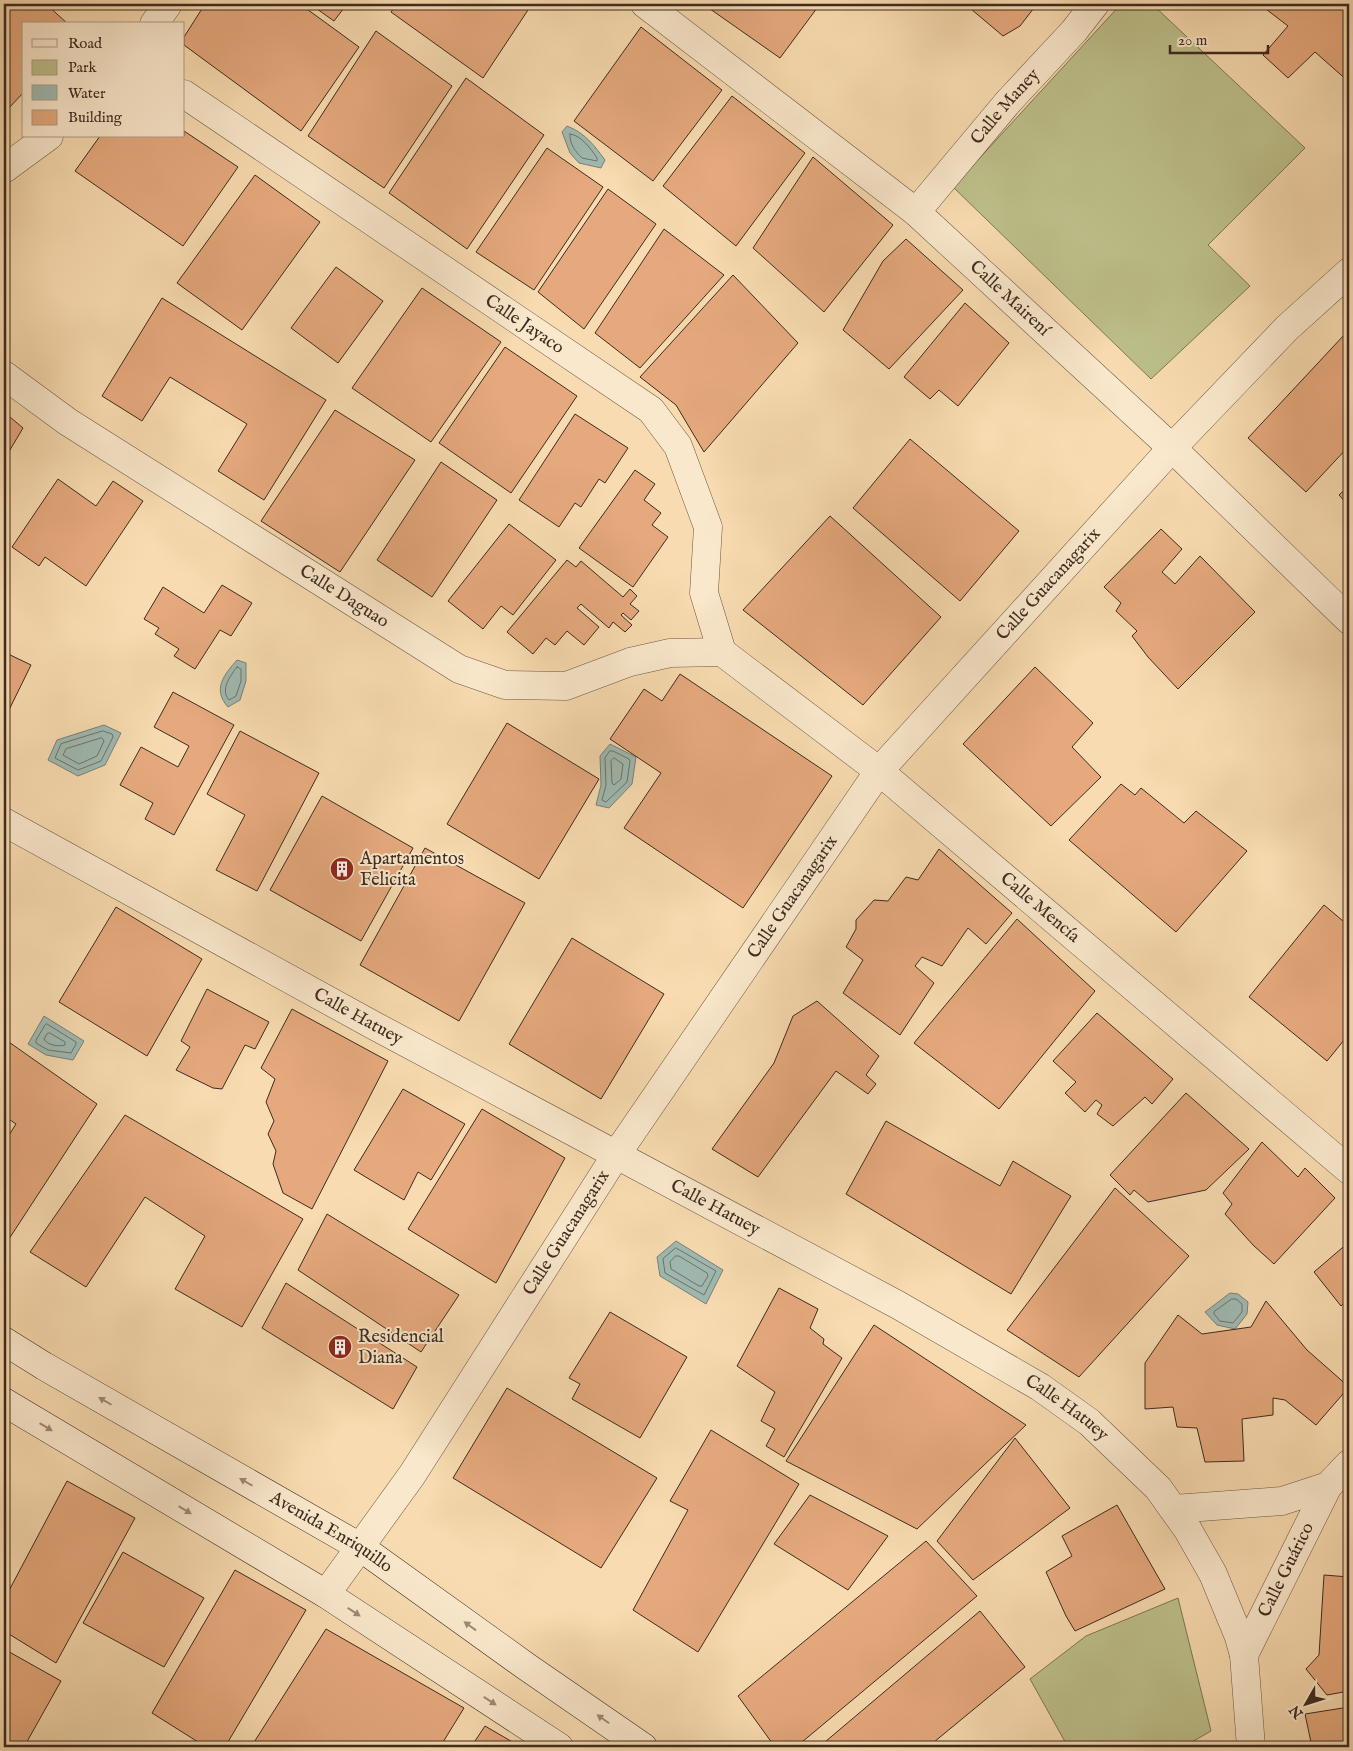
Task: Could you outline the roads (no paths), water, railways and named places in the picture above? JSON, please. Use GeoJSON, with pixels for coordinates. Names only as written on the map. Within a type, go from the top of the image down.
{"type":"FeatureCollection","features":[{"type":"Feature","properties":{"kind":"street"},"geometry":{"type":"LineString","coordinates":[[155,22],[168,4]]}},
{"type":"Feature","properties":{"kind":"street","name":"Calle Mairení"},"geometry":{"type":"LineString","coordinates":[[645,4],[916,212],[1172,448],[1349,620]]}},
{"type":"Feature","properties":{"kind":"street","name":"Calle Maney"},"geometry":{"type":"LineString","coordinates":[[916,212],[1008,102],[1074,31],[1095,4]]}},
{"type":"Feature","properties":{"kind":"street","name":"Calle Jayaco"},"geometry":{"type":"LineString","coordinates":[[185,95],[651,410],[678,446],[708,528],[704,593],[722,652]]}},
{"type":"Feature","properties":{"kind":"street"},"geometry":{"type":"LineString","coordinates":[[4,169],[46,138]]}},
{"type":"Feature","properties":{"kind":"street","name":"Calle Guacanagarix"},"geometry":{"type":"LineString","coordinates":[[326,1594],[412,1475],[616,1155],[879,771],[1172,448],[1287,328],[1349,272]]}},
{"type":"Feature","properties":{"kind":"street","name":"Calle Daguao"},"geometry":{"type":"LineString","coordinates":[[4,375],[68,422],[459,669],[505,685],[566,686],[630,662],[670,653],[722,652]]}},
{"type":"Feature","properties":{"kind":"street","name":"Calle Mencía"},"geometry":{"type":"LineString","coordinates":[[722,652],[879,771],[1349,1170]]}},
{"type":"Feature","properties":{"kind":"street","name":"Calle Hatuey"},"geometry":{"type":"LineString","coordinates":[[4,822],[364,1020],[898,1305],[1040,1387],[1089,1422],[1158,1488],[1174,1509],[1213,1574],[1244,1654],[1251,1747]]}},
{"type":"Feature","properties":{"kind":"street","name":"Avenida Enriquillo"},"geometry":{"type":"LineString","coordinates":[[4,1341],[44,1366],[360,1547],[643,1747]]}},
{"type":"Feature","properties":{"kind":"street"},"geometry":{"type":"LineString","coordinates":[[4,1402],[326,1594],[559,1747]]}},
{"type":"Feature","properties":{"kind":"street","name":"Calle Guárico"},"geometry":{"type":"LineString","coordinates":[[1244,1654],[1328,1486],[1349,1464]]}},
{"type":"Feature","properties":{"kind":"street","name":"Calle Guárico"},"geometry":{"type":"LineString","coordinates":[[1174,1509],[1282,1501],[1328,1486]]}},
{"type":"Feature","properties":{"kind":"water"},"geometry":{"type":"Polygon","coordinates":[[[567,126],[584,136],[597,149],[605,160],[601,168],[579,163],[570,153],[562,132],[567,126]]]}},
{"type":"Feature","properties":{"kind":"water"},"geometry":{"type":"Polygon","coordinates":[[[237,660],[246,663],[246,681],[240,700],[228,707],[223,700],[220,688],[224,677],[237,660]]]}},
{"type":"Feature","properties":{"kind":"water"},"geometry":{"type":"Polygon","coordinates":[[[104,725],[121,733],[105,765],[78,776],[48,760],[57,740],[104,725]]]}},
{"type":"Feature","properties":{"kind":"water"},"geometry":{"type":"Polygon","coordinates":[[[610,744],[636,757],[632,784],[609,808],[596,805],[601,785],[600,756],[610,744]]]}},
{"type":"Feature","properties":{"kind":"water"},"geometry":{"type":"Polygon","coordinates":[[[44,1016],[84,1041],[73,1060],[46,1055],[28,1044],[44,1016]]]}},
{"type":"Feature","properties":{"kind":"water"},"geometry":{"type":"Polygon","coordinates":[[[676,1241],[723,1270],[706,1304],[660,1276],[657,1257],[676,1241]]]}},
{"type":"Feature","properties":{"kind":"water"},"geometry":{"type":"Polygon","coordinates":[[[1230,1293],[1238,1294],[1248,1302],[1247,1314],[1235,1329],[1217,1325],[1205,1312],[1230,1293]]]}},
{"type":"Feature","properties":{"kind":"place","name":"Apartamentos Felicita"},"geometry":{"type":"Point","coordinates":[342,869]}},
{"type":"Feature","properties":{"kind":"place","name":"Residencial Diana"},"geometry":{"type":"Point","coordinates":[340,1347]}}]}
